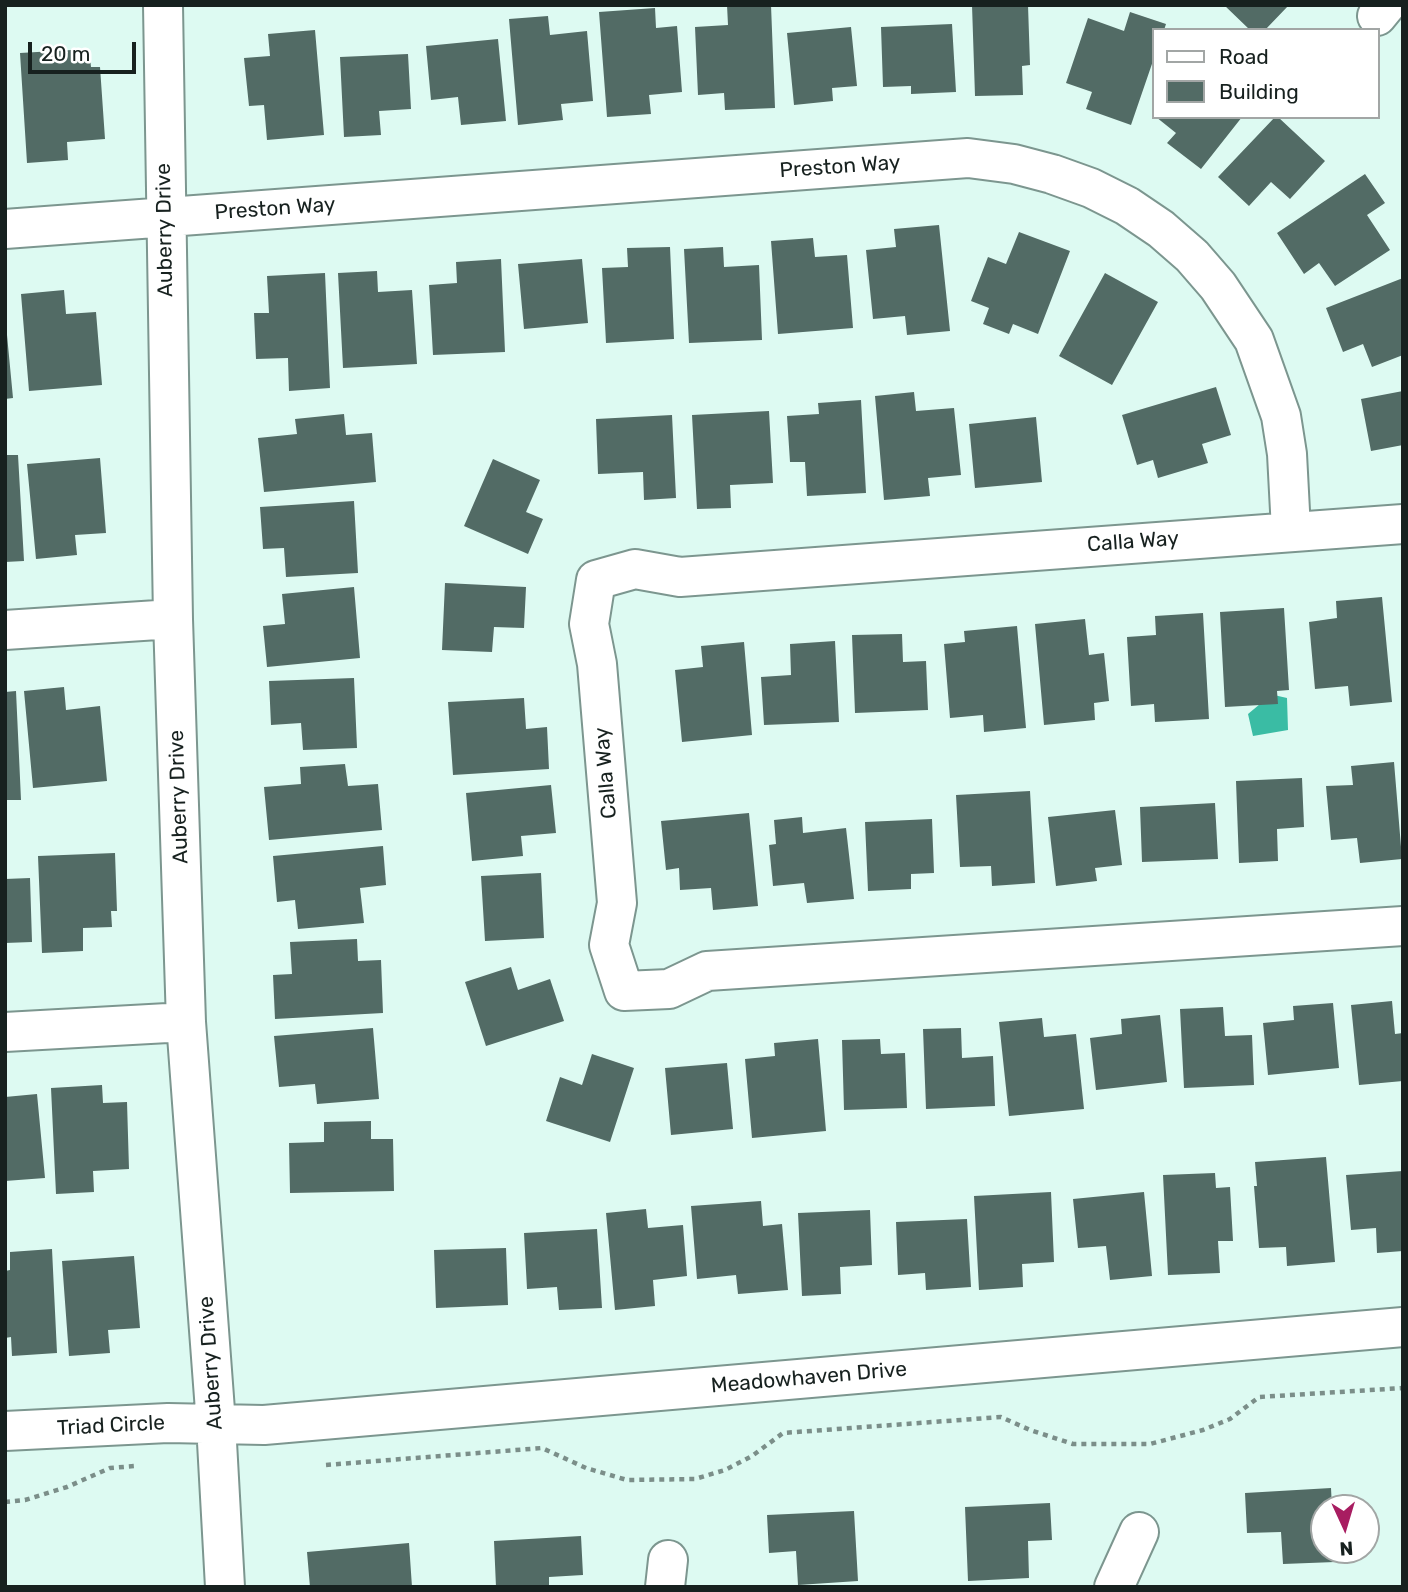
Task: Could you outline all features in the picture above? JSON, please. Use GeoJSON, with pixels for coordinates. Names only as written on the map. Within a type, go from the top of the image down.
{"type":"FeatureCollection","features":[{"type":"Feature","properties":{"kind":"street","name":"Auberry Drive"},"geometry":{"type":"LineString","coordinates":[[163,5],[173,619],[186,1022],[216,1424],[225,1587]]}},
{"type":"Feature","properties":{"kind":"street","name":"Preston Way"},"geometry":{"type":"LineString","coordinates":[[5,229],[968,158],[1014,164],[1091,188],[1127,206],[1161,229],[1218,286],[1254,340],[1281,416],[1287,454],[1291,530]]}},
{"type":"Feature","properties":{"kind":"street","name":"Calla Way"},"geometry":{"type":"LineString","coordinates":[[1403,524],[1291,530],[680,577],[635,569],[596,580],[589,624],[597,664],[617,903],[609,945],[624,991],[669,989],[707,971],[1403,926]]}},
{"type":"Feature","properties":{"kind":"street"},"geometry":{"type":"LineString","coordinates":[[5,630],[173,619]]}},
{"type":"Feature","properties":{"kind":"street"},"geometry":{"type":"LineString","coordinates":[[5,1032],[186,1022]]}},
{"type":"Feature","properties":{"kind":"street","name":"Meadowhaven Drive"},"geometry":{"type":"LineString","coordinates":[[216,1424],[278,1423],[1403,1328]]}},
{"type":"Feature","properties":{"kind":"street","name":"Triad Circle"},"geometry":{"type":"LineString","coordinates":[[5,1431],[168,1423],[216,1424]]}},
{"type":"Feature","properties":{"kind":"street"},"geometry":{"type":"LineString","coordinates":[[1114,1587],[1139,1532]]}},
{"type":"Feature","properties":{"kind":"path"},"geometry":{"type":"LineString","coordinates":[[326,1465],[542,1448],[586,1468],[626,1480],[695,1479],[725,1471],[752,1456],[783,1433],[1001,1417],[1073,1444],[1150,1444],[1203,1430],[1230,1419],[1259,1397],[1403,1388]]}},
{"type":"Feature","properties":{"kind":"path"},"geometry":{"type":"LineString","coordinates":[[5,1502],[24,1500],[67,1487],[110,1468],[146,1464]]}},
{"type":"Feature","properties":{"kind":"shaded area"},"geometry":{"type":"Polygon","coordinates":[[[1265,693],[1287,698],[1288,730],[1253,736],[1248,714],[1260,704],[1265,693]]]}},
{"type":"Feature","properties":{"kind":"building"},"geometry":{"type":"Polygon","coordinates":[[[727,5],[771,5],[775,108],[725,110],[724,93],[698,95],[695,27],[728,25],[727,5]]]}},
{"type":"Feature","properties":{"kind":"building"},"geometry":{"type":"Polygon","coordinates":[[[972,5],[1028,5],[1030,65],[1022,66],[1023,95],[975,96],[972,5]]]}},
{"type":"Feature","properties":{"kind":"building"},"geometry":{"type":"Polygon","coordinates":[[[1224,5],[1289,5],[1267,28],[1248,28],[1224,5]]]}},
{"type":"Feature","properties":{"kind":"building"},"geometry":{"type":"Polygon","coordinates":[[[655,8],[656,28],[677,26],[682,92],[649,95],[651,114],[607,117],[599,12],[655,8]]]}},
{"type":"Feature","properties":{"kind":"building"},"geometry":{"type":"Polygon","coordinates":[[[1130,12],[1166,24],[1165,28],[1152,28],[1152,64],[1131,125],[1086,109],[1092,92],[1066,83],[1088,18],[1124,31],[1130,12]]]}},
{"type":"Feature","properties":{"kind":"building"},"geometry":{"type":"Polygon","coordinates":[[[548,16],[550,35],[587,31],[593,101],[561,104],[563,120],[518,125],[509,19],[548,16]]]}},
{"type":"Feature","properties":{"kind":"building"},"geometry":{"type":"Polygon","coordinates":[[[952,24],[956,92],[911,94],[911,86],[883,87],[881,27],[952,24]]]}},
{"type":"Feature","properties":{"kind":"building"},"geometry":{"type":"Polygon","coordinates":[[[851,27],[857,86],[832,88],[833,101],[794,105],[787,33],[851,27]]]}},
{"type":"Feature","properties":{"kind":"building"},"geometry":{"type":"Polygon","coordinates":[[[315,30],[324,135],[267,140],[264,105],[249,106],[244,58],[270,56],[268,34],[315,30]]]}},
{"type":"Feature","properties":{"kind":"building"},"geometry":{"type":"Polygon","coordinates":[[[498,39],[506,121],[461,125],[458,97],[431,100],[426,46],[498,39]]]}},
{"type":"Feature","properties":{"kind":"building"},"geometry":{"type":"Polygon","coordinates":[[[89,49],[91,67],[100,67],[105,139],[67,142],[68,160],[27,163],[20,53],[89,49]]]}},
{"type":"Feature","properties":{"kind":"building"},"geometry":{"type":"Polygon","coordinates":[[[408,54],[411,109],[379,111],[381,135],[344,137],[340,57],[408,54]]]}},
{"type":"Feature","properties":{"kind":"building"},"geometry":{"type":"Polygon","coordinates":[[[1158,119],[1240,119],[1201,169],[1167,143],[1176,133],[1158,119]]]}},
{"type":"Feature","properties":{"kind":"building"},"geometry":{"type":"Polygon","coordinates":[[[1273,119],[1280,119],[1325,161],[1290,199],[1271,182],[1249,206],[1218,177],[1273,119]]]}},
{"type":"Feature","properties":{"kind":"building"},"geometry":{"type":"Polygon","coordinates":[[[1365,174],[1385,203],[1367,215],[1390,250],[1335,286],[1319,263],[1304,274],[1277,233],[1365,174]]]}},
{"type":"Feature","properties":{"kind":"building"},"geometry":{"type":"Polygon","coordinates":[[[939,225],[950,331],[907,335],[905,316],[873,319],[866,250],[896,247],[894,229],[939,225]]]}},
{"type":"Feature","properties":{"kind":"building"},"geometry":{"type":"Polygon","coordinates":[[[1019,232],[1070,251],[1038,334],[1013,324],[1009,334],[983,324],[989,308],[971,301],[988,257],[1006,264],[1019,232]]]}},
{"type":"Feature","properties":{"kind":"building"},"geometry":{"type":"Polygon","coordinates":[[[813,238],[815,257],[847,255],[853,328],[778,334],[771,241],[813,238]]]}},
{"type":"Feature","properties":{"kind":"building"},"geometry":{"type":"Polygon","coordinates":[[[670,247],[674,339],[606,343],[602,268],[628,267],[627,248],[670,247]]]}},
{"type":"Feature","properties":{"kind":"building"},"geometry":{"type":"Polygon","coordinates":[[[723,247],[724,267],[759,265],[762,340],[689,343],[684,249],[723,247]]]}},
{"type":"Feature","properties":{"kind":"building"},"geometry":{"type":"Polygon","coordinates":[[[501,259],[505,352],[433,355],[429,285],[457,283],[456,262],[501,259]]]}},
{"type":"Feature","properties":{"kind":"building"},"geometry":{"type":"Polygon","coordinates":[[[582,259],[588,323],[524,329],[518,264],[582,259]]]}},
{"type":"Feature","properties":{"kind":"building"},"geometry":{"type":"Polygon","coordinates":[[[377,271],[378,292],[412,290],[417,364],[343,368],[338,273],[377,271]]]}},
{"type":"Feature","properties":{"kind":"building"},"geometry":{"type":"Polygon","coordinates":[[[325,273],[330,388],[289,391],[288,358],[256,359],[254,313],[269,313],[267,276],[325,273]]]}},
{"type":"Feature","properties":{"kind":"building"},"geometry":{"type":"Polygon","coordinates":[[[1105,273],[1158,302],[1112,385],[1059,356],[1105,273]]]}},
{"type":"Feature","properties":{"kind":"building"},"geometry":{"type":"Polygon","coordinates":[[[1403,278],[1403,355],[1372,367],[1363,344],[1343,352],[1326,308],[1403,278]]]}},
{"type":"Feature","properties":{"kind":"building"},"geometry":{"type":"Polygon","coordinates":[[[64,290],[66,314],[96,312],[102,385],[29,391],[21,294],[64,290]]]}},
{"type":"Feature","properties":{"kind":"building"},"geometry":{"type":"Polygon","coordinates":[[[5,335],[13,398],[5,399],[5,335]]]}},
{"type":"Feature","properties":{"kind":"building"},"geometry":{"type":"Polygon","coordinates":[[[1216,387],[1231,435],[1202,444],[1208,463],[1158,478],[1153,460],[1137,465],[1122,415],[1216,387]]]}},
{"type":"Feature","properties":{"kind":"building"},"geometry":{"type":"Polygon","coordinates":[[[1403,391],[1403,445],[1371,451],[1361,399],[1403,391]]]}},
{"type":"Feature","properties":{"kind":"building"},"geometry":{"type":"Polygon","coordinates":[[[914,392],[916,411],[954,408],[961,475],[928,478],[930,496],[884,500],[875,396],[914,392]]]}},
{"type":"Feature","properties":{"kind":"building"},"geometry":{"type":"Polygon","coordinates":[[[861,400],[866,493],[807,496],[805,462],[790,462],[787,416],[819,414],[818,403],[861,400]]]}},
{"type":"Feature","properties":{"kind":"building"},"geometry":{"type":"Polygon","coordinates":[[[769,411],[773,483],[730,485],[731,508],[697,509],[692,415],[769,411]]]}},
{"type":"Feature","properties":{"kind":"building"},"geometry":{"type":"Polygon","coordinates":[[[344,414],[346,435],[372,433],[376,482],[264,492],[258,438],[297,434],[295,419],[344,414]]]}},
{"type":"Feature","properties":{"kind":"building"},"geometry":{"type":"Polygon","coordinates":[[[672,415],[676,498],[644,500],[643,472],[598,474],[596,419],[672,415]]]}},
{"type":"Feature","properties":{"kind":"building"},"geometry":{"type":"Polygon","coordinates":[[[1036,417],[1042,482],[975,488],[969,424],[1036,417]]]}},
{"type":"Feature","properties":{"kind":"building"},"geometry":{"type":"Polygon","coordinates":[[[5,455],[18,455],[24,561],[5,562],[5,455]]]}},
{"type":"Feature","properties":{"kind":"building"},"geometry":{"type":"Polygon","coordinates":[[[100,458],[106,533],[75,535],[77,555],[36,559],[27,464],[100,458]]]}},
{"type":"Feature","properties":{"kind":"building"},"geometry":{"type":"Polygon","coordinates":[[[493,459],[540,480],[526,512],[543,519],[528,554],[464,526],[493,459]]]}},
{"type":"Feature","properties":{"kind":"building"},"geometry":{"type":"Polygon","coordinates":[[[354,501],[358,573],[286,577],[284,548],[263,549],[260,507],[354,501]]]}},
{"type":"Feature","properties":{"kind":"building"},"geometry":{"type":"Polygon","coordinates":[[[445,583],[526,587],[524,628],[494,627],[492,652],[442,650],[445,583]]]}},
{"type":"Feature","properties":{"kind":"building"},"geometry":{"type":"Polygon","coordinates":[[[354,587],[360,658],[267,667],[263,626],[285,624],[282,594],[354,587]]]}},
{"type":"Feature","properties":{"kind":"building"},"geometry":{"type":"Polygon","coordinates":[[[1382,597],[1392,702],[1350,706],[1348,686],[1315,689],[1309,622],[1337,618],[1336,601],[1382,597]]]}},
{"type":"Feature","properties":{"kind":"building"},"geometry":{"type":"Polygon","coordinates":[[[1284,608],[1289,690],[1277,691],[1278,704],[1225,707],[1220,612],[1284,608]]]}},
{"type":"Feature","properties":{"kind":"building"},"geometry":{"type":"Polygon","coordinates":[[[1203,613],[1209,719],[1155,722],[1154,704],[1131,706],[1127,637],[1156,635],[1155,616],[1203,613]]]}},
{"type":"Feature","properties":{"kind":"building"},"geometry":{"type":"Polygon","coordinates":[[[1085,619],[1089,655],[1104,653],[1109,701],[1094,703],[1095,720],[1044,725],[1035,624],[1085,619]]]}},
{"type":"Feature","properties":{"kind":"building"},"geometry":{"type":"Polygon","coordinates":[[[1017,626],[1026,728],[984,732],[983,715],[950,718],[944,644],[965,642],[964,631],[1017,626]]]}},
{"type":"Feature","properties":{"kind":"building"},"geometry":{"type":"Polygon","coordinates":[[[902,634],[903,662],[926,661],[928,710],[855,713],[852,635],[902,634]]]}},
{"type":"Feature","properties":{"kind":"building"},"geometry":{"type":"Polygon","coordinates":[[[835,641],[839,722],[764,725],[761,677],[791,675],[790,644],[835,641]]]}},
{"type":"Feature","properties":{"kind":"building"},"geometry":{"type":"Polygon","coordinates":[[[744,642],[752,735],[682,742],[675,670],[703,667],[701,646],[744,642]]]}},
{"type":"Feature","properties":{"kind":"building"},"geometry":{"type":"Polygon","coordinates":[[[354,678],[357,748],[303,750],[301,723],[271,725],[269,681],[354,678]]]}},
{"type":"Feature","properties":{"kind":"building"},"geometry":{"type":"Polygon","coordinates":[[[64,687],[66,710],[100,706],[107,781],[33,788],[24,691],[64,687]]]}},
{"type":"Feature","properties":{"kind":"building"},"geometry":{"type":"Polygon","coordinates":[[[16,691],[21,800],[5,800],[5,692],[16,691]]]}},
{"type":"Feature","properties":{"kind":"building"},"geometry":{"type":"Polygon","coordinates":[[[524,698],[526,729],[547,727],[549,769],[453,775],[448,702],[524,698]]]}},
{"type":"Feature","properties":{"kind":"building"},"geometry":{"type":"Polygon","coordinates":[[[1394,762],[1402,859],[1360,863],[1357,838],[1331,840],[1326,786],[1353,785],[1351,766],[1394,762]]]}},
{"type":"Feature","properties":{"kind":"building"},"geometry":{"type":"Polygon","coordinates":[[[345,764],[348,786],[378,784],[382,830],[269,840],[264,787],[301,784],[300,767],[345,764]]]}},
{"type":"Feature","properties":{"kind":"building"},"geometry":{"type":"Polygon","coordinates":[[[1302,778],[1304,827],[1277,829],[1278,861],[1239,863],[1236,781],[1302,778]]]}},
{"type":"Feature","properties":{"kind":"building"},"geometry":{"type":"Polygon","coordinates":[[[551,785],[556,833],[521,836],[523,856],[472,861],[466,793],[551,785]]]}},
{"type":"Feature","properties":{"kind":"building"},"geometry":{"type":"Polygon","coordinates":[[[1030,791],[1035,883],[992,886],[991,866],[960,867],[956,795],[1030,791]]]}},
{"type":"Feature","properties":{"kind":"building"},"geometry":{"type":"Polygon","coordinates":[[[1215,803],[1218,859],[1142,862],[1140,807],[1215,803]]]}},
{"type":"Feature","properties":{"kind":"building"},"geometry":{"type":"Polygon","coordinates":[[[1115,810],[1122,865],[1095,868],[1097,881],[1056,886],[1048,817],[1115,810]]]}},
{"type":"Feature","properties":{"kind":"building"},"geometry":{"type":"Polygon","coordinates":[[[749,813],[758,906],[713,910],[711,888],[680,890],[679,868],[666,870],[661,821],[749,813]]]}},
{"type":"Feature","properties":{"kind":"building"},"geometry":{"type":"Polygon","coordinates":[[[802,817],[803,833],[846,828],[854,899],[807,903],[804,883],[773,886],[769,845],[776,844],[774,820],[802,817]]]}},
{"type":"Feature","properties":{"kind":"building"},"geometry":{"type":"Polygon","coordinates":[[[932,819],[934,873],[911,874],[911,889],[868,891],[865,822],[932,819]]]}},
{"type":"Feature","properties":{"kind":"building"},"geometry":{"type":"Polygon","coordinates":[[[383,846],[386,885],[360,888],[364,923],[298,929],[295,900],[277,902],[273,856],[383,846]]]}},
{"type":"Feature","properties":{"kind":"building"},"geometry":{"type":"Polygon","coordinates":[[[115,853],[117,911],[111,911],[112,927],[83,928],[83,951],[42,953],[38,856],[115,853]]]}},
{"type":"Feature","properties":{"kind":"building"},"geometry":{"type":"Polygon","coordinates":[[[541,873],[544,938],[485,941],[481,876],[541,873]]]}},
{"type":"Feature","properties":{"kind":"building"},"geometry":{"type":"Polygon","coordinates":[[[30,878],[32,942],[5,943],[5,879],[30,878]]]}},
{"type":"Feature","properties":{"kind":"building"},"geometry":{"type":"Polygon","coordinates":[[[357,939],[358,961],[381,960],[383,1013],[275,1019],[273,975],[292,974],[290,942],[357,939]]]}},
{"type":"Feature","properties":{"kind":"building"},"geometry":{"type":"Polygon","coordinates":[[[511,967],[518,990],[550,979],[564,1021],[486,1046],[465,982],[511,967]]]}},
{"type":"Feature","properties":{"kind":"building"},"geometry":{"type":"Polygon","coordinates":[[[1392,1001],[1395,1034],[1403,1033],[1403,1081],[1359,1085],[1351,1005],[1392,1001]]]}},
{"type":"Feature","properties":{"kind":"building"},"geometry":{"type":"Polygon","coordinates":[[[1333,1003],[1339,1068],[1268,1075],[1263,1023],[1294,1020],[1293,1006],[1333,1003]]]}},
{"type":"Feature","properties":{"kind":"building"},"geometry":{"type":"Polygon","coordinates":[[[1223,1007],[1225,1036],[1252,1035],[1254,1085],[1184,1088],[1180,1009],[1223,1007]]]}},
{"type":"Feature","properties":{"kind":"building"},"geometry":{"type":"Polygon","coordinates":[[[1160,1015],[1167,1082],[1096,1090],[1090,1038],[1122,1034],[1121,1019],[1160,1015]]]}},
{"type":"Feature","properties":{"kind":"building"},"geometry":{"type":"Polygon","coordinates":[[[1042,1018],[1044,1037],[1076,1034],[1084,1109],[1009,1116],[999,1022],[1042,1018]]]}},
{"type":"Feature","properties":{"kind":"building"},"geometry":{"type":"Polygon","coordinates":[[[373,1028],[379,1099],[317,1104],[315,1084],[279,1087],[274,1036],[373,1028]]]}},
{"type":"Feature","properties":{"kind":"building"},"geometry":{"type":"Polygon","coordinates":[[[961,1028],[962,1058],[993,1056],[995,1106],[926,1109],[923,1029],[961,1028]]]}},
{"type":"Feature","properties":{"kind":"building"},"geometry":{"type":"Polygon","coordinates":[[[818,1039],[826,1131],[752,1138],[745,1059],[775,1056],[774,1043],[818,1039]]]}},
{"type":"Feature","properties":{"kind":"building"},"geometry":{"type":"Polygon","coordinates":[[[880,1039],[881,1054],[905,1053],[907,1108],[844,1110],[842,1040],[880,1039]]]}},
{"type":"Feature","properties":{"kind":"building"},"geometry":{"type":"Polygon","coordinates":[[[592,1054],[634,1068],[610,1142],[546,1121],[560,1077],[582,1085],[592,1054]]]}},
{"type":"Feature","properties":{"kind":"building"},"geometry":{"type":"Polygon","coordinates":[[[727,1063],[733,1129],[671,1135],[665,1068],[727,1063]]]}},
{"type":"Feature","properties":{"kind":"building"},"geometry":{"type":"Polygon","coordinates":[[[102,1085],[103,1103],[127,1102],[129,1169],[93,1171],[94,1192],[56,1194],[51,1088],[102,1085]]]}},
{"type":"Feature","properties":{"kind":"building"},"geometry":{"type":"Polygon","coordinates":[[[37,1094],[45,1178],[5,1181],[5,1097],[37,1094]]]}},
{"type":"Feature","properties":{"kind":"building"},"geometry":{"type":"Polygon","coordinates":[[[371,1121],[371,1139],[393,1139],[394,1191],[290,1193],[289,1143],[324,1142],[324,1122],[371,1121]]]}},
{"type":"Feature","properties":{"kind":"building"},"geometry":{"type":"Polygon","coordinates":[[[1326,1157],[1335,1262],[1287,1266],[1286,1247],[1259,1248],[1254,1186],[1257,1186],[1255,1162],[1326,1157]]]}},
{"type":"Feature","properties":{"kind":"building"},"geometry":{"type":"Polygon","coordinates":[[[1403,1171],[1403,1251],[1377,1253],[1376,1228],[1351,1230],[1346,1175],[1403,1171]]]}},
{"type":"Feature","properties":{"kind":"building"},"geometry":{"type":"Polygon","coordinates":[[[1215,1173],[1216,1188],[1230,1187],[1233,1241],[1218,1241],[1220,1273],[1168,1275],[1163,1175],[1215,1173]]]}},
{"type":"Feature","properties":{"kind":"building"},"geometry":{"type":"Polygon","coordinates":[[[1051,1192],[1054,1262],[1022,1264],[1023,1287],[979,1290],[974,1196],[1051,1192]]]}},
{"type":"Feature","properties":{"kind":"building"},"geometry":{"type":"Polygon","coordinates":[[[1144,1192],[1152,1276],[1110,1280],[1106,1246],[1078,1248],[1073,1199],[1144,1192]]]}},
{"type":"Feature","properties":{"kind":"building"},"geometry":{"type":"Polygon","coordinates":[[[761,1201],[763,1226],[782,1224],[788,1290],[738,1294],[736,1275],[697,1279],[691,1206],[761,1201]]]}},
{"type":"Feature","properties":{"kind":"building"},"geometry":{"type":"Polygon","coordinates":[[[646,1209],[648,1228],[683,1225],[687,1276],[653,1280],[655,1306],[615,1310],[606,1213],[646,1209]]]}},
{"type":"Feature","properties":{"kind":"building"},"geometry":{"type":"Polygon","coordinates":[[[870,1210],[872,1265],[840,1267],[841,1294],[802,1296],[798,1213],[870,1210]]]}},
{"type":"Feature","properties":{"kind":"building"},"geometry":{"type":"Polygon","coordinates":[[[967,1219],[971,1287],[926,1290],[925,1273],[898,1275],[896,1222],[967,1219]]]}},
{"type":"Feature","properties":{"kind":"building"},"geometry":{"type":"Polygon","coordinates":[[[597,1229],[602,1308],[559,1310],[557,1287],[527,1289],[524,1233],[597,1229]]]}},
{"type":"Feature","properties":{"kind":"building"},"geometry":{"type":"Polygon","coordinates":[[[506,1248],[508,1305],[436,1308],[434,1250],[506,1248]]]}},
{"type":"Feature","properties":{"kind":"building"},"geometry":{"type":"Polygon","coordinates":[[[52,1249],[57,1353],[12,1356],[11,1337],[5,1338],[5,1271],[10,1270],[10,1252],[52,1249]]]}},
{"type":"Feature","properties":{"kind":"building"},"geometry":{"type":"Polygon","coordinates":[[[134,1256],[140,1328],[108,1330],[110,1353],[69,1356],[62,1261],[134,1256]]]}},
{"type":"Feature","properties":{"kind":"building"},"geometry":{"type":"Polygon","coordinates":[[[1331,1488],[1331,1494],[1310,1494],[1310,1563],[1283,1564],[1281,1532],[1247,1533],[1245,1493],[1331,1488]]]}},
{"type":"Feature","properties":{"kind":"building"},"geometry":{"type":"Polygon","coordinates":[[[1050,1503],[1052,1540],[1028,1541],[1029,1578],[968,1581],[965,1507],[1050,1503]]]}},
{"type":"Feature","properties":{"kind":"building"},"geometry":{"type":"Polygon","coordinates":[[[854,1511],[858,1581],[798,1585],[796,1551],[769,1553],[767,1515],[854,1511]]]}},
{"type":"Feature","properties":{"kind":"building"},"geometry":{"type":"Polygon","coordinates":[[[581,1536],[583,1575],[549,1577],[549,1587],[496,1587],[494,1541],[581,1536]]]}},
{"type":"Feature","properties":{"kind":"building"},"geometry":{"type":"Polygon","coordinates":[[[409,1543],[412,1587],[310,1587],[307,1552],[409,1543]]]}}]}
